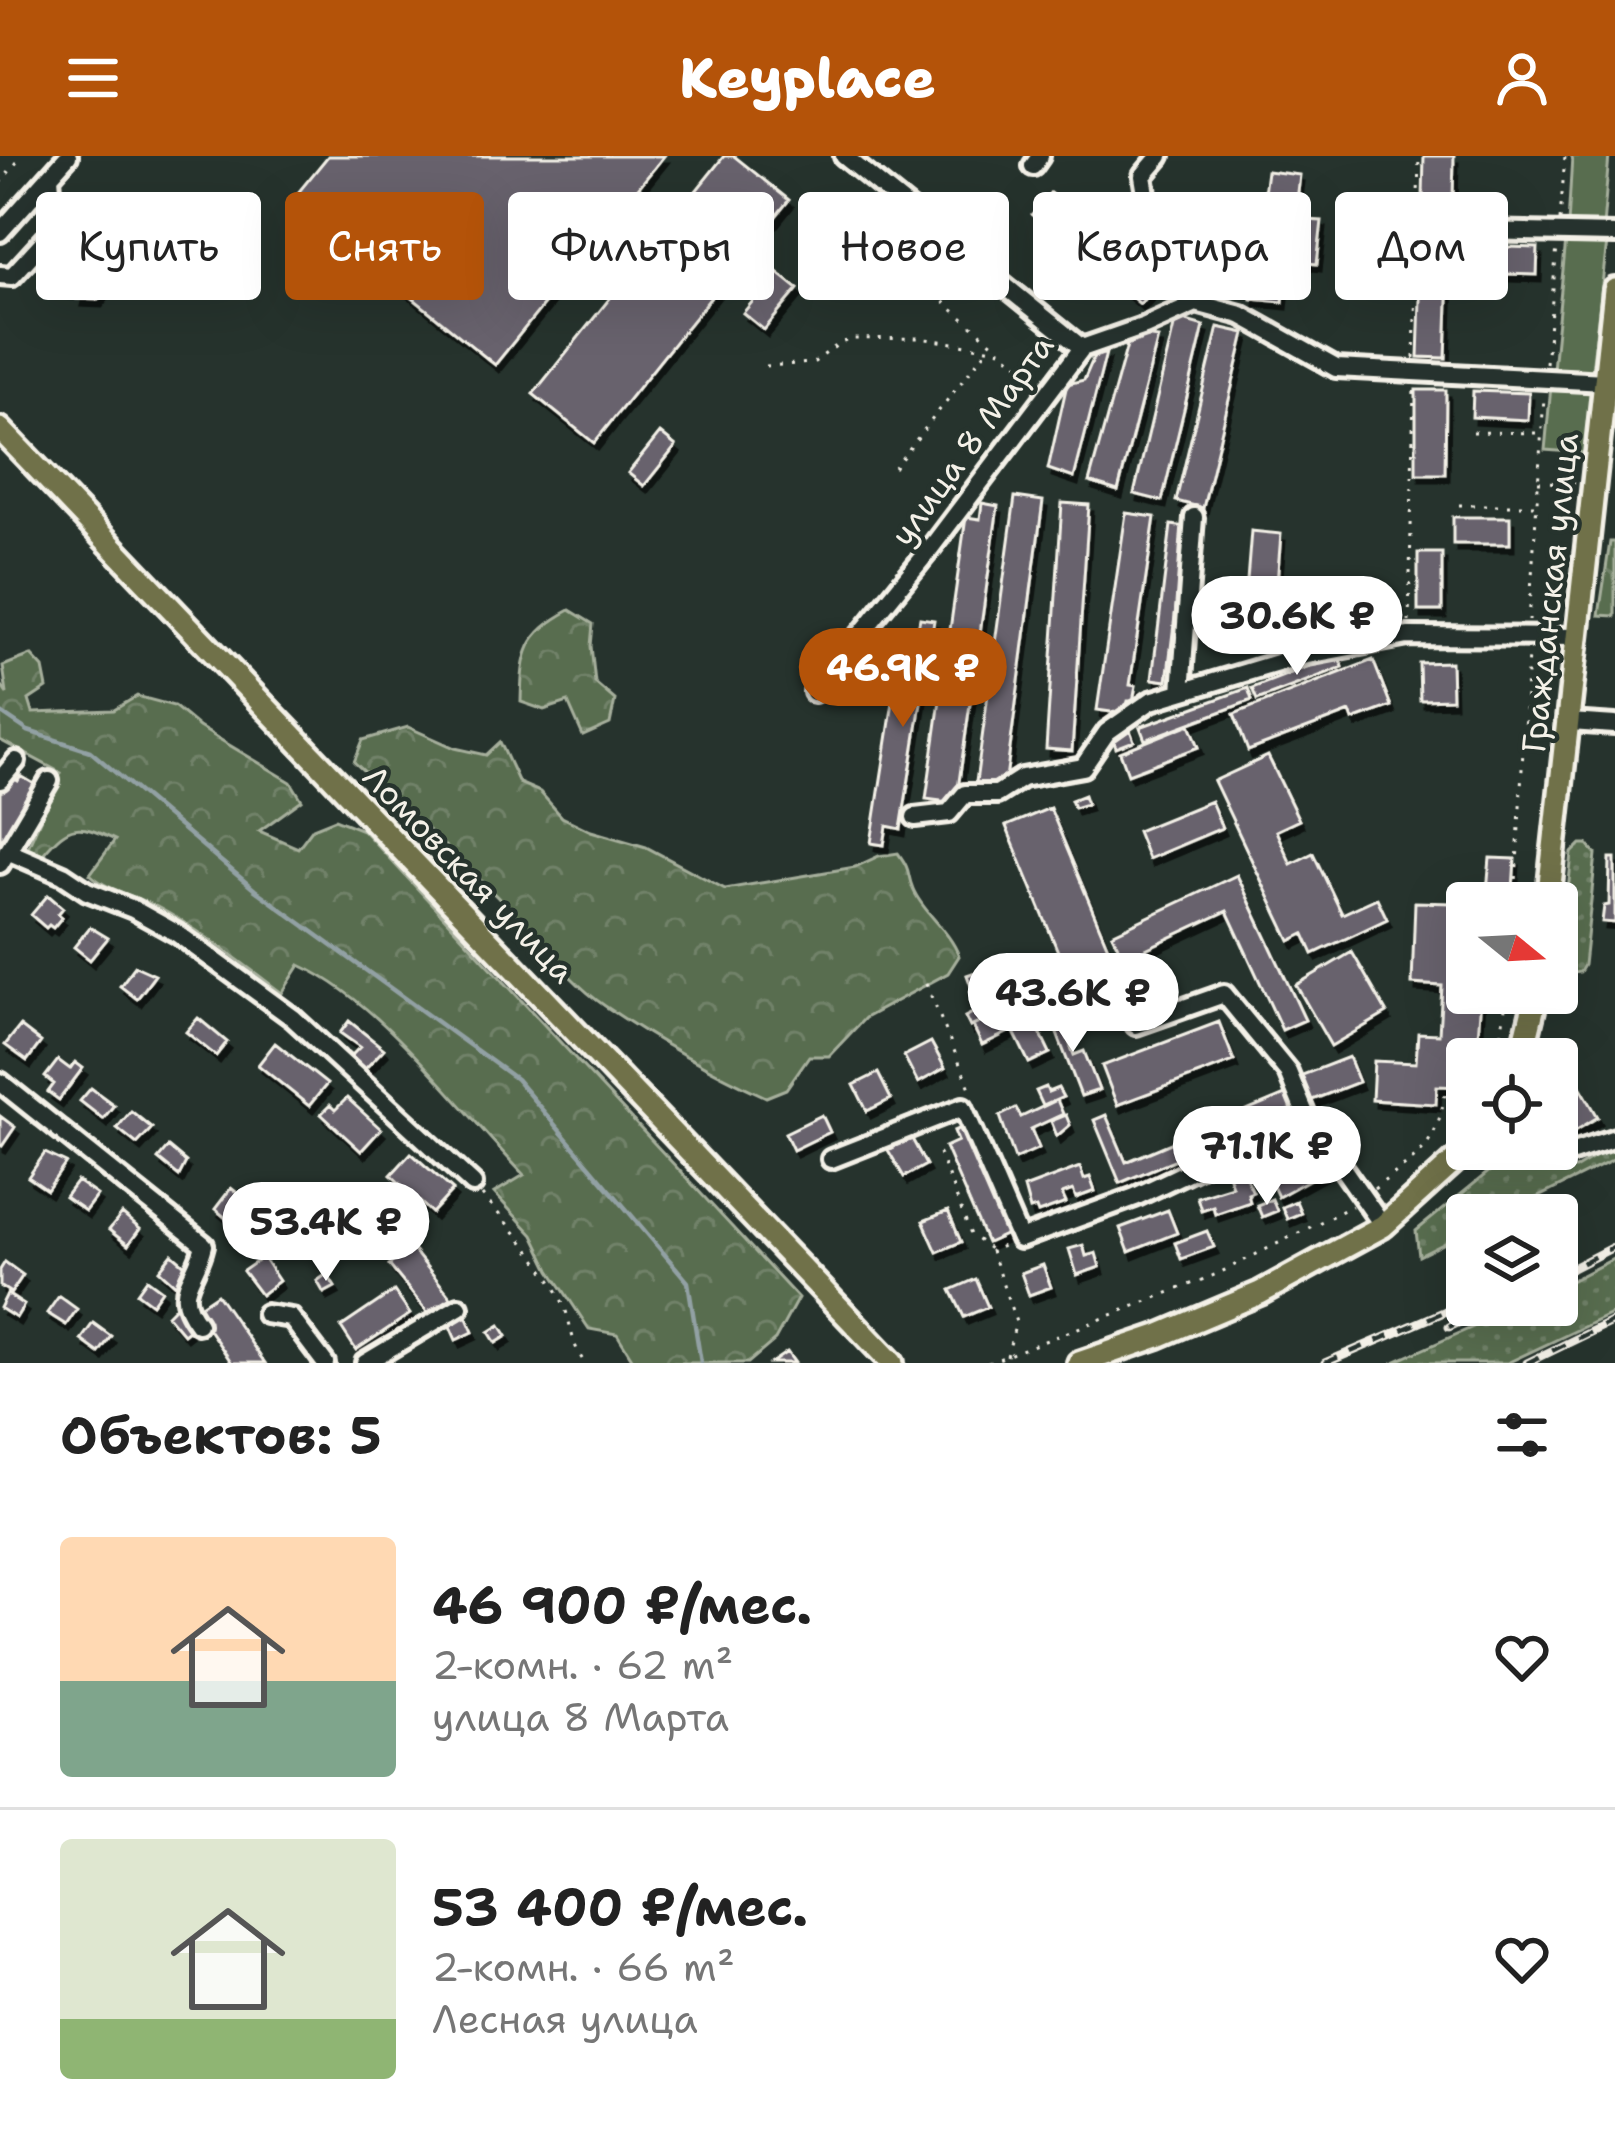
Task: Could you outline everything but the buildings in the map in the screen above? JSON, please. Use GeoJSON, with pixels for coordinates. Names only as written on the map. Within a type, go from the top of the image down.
{"type":"FeatureCollection","features":[{"type":"Feature","properties":{"kind":"main road","name":"Гражданская улица"},"geometry":{"type":"LineString","coordinates":[[1551,882],[1615,290]]}},
{"type":"Feature","properties":{"kind":"main road","name":"Ломовская улица"},"geometry":{"type":"LineString","coordinates":[[0,429],[892,1363]]}},
{"type":"Feature","properties":{"kind":"main road"},"geometry":{"type":"LineString","coordinates":[[1079,1363],[1158,1336],[1260,1292],[1383,1226],[1446,1169]]}},
{"type":"Feature","properties":{"kind":"street"},"geometry":{"type":"LineString","coordinates":[[0,232],[68,156]]}},
{"type":"Feature","properties":{"kind":"street","name":"улица 8 Марта"},"geometry":{"type":"LineString","coordinates":[[814,692],[938,539],[1082,348],[844,156]]}},
{"type":"Feature","properties":{"kind":"street"},"geometry":{"type":"LineString","coordinates":[[1146,192],[1143,176],[1160,156]]}},
{"type":"Feature","properties":{"kind":"street"},"geometry":{"type":"LineString","coordinates":[[0,275],[12,276],[54,230],[50,177]]}},
{"type":"Feature","properties":{"kind":"street"},"geometry":{"type":"LineString","coordinates":[[1508,232],[1615,234]]}},
{"type":"Feature","properties":{"kind":"street"},"geometry":{"type":"LineString","coordinates":[[1082,348],[1196,303],[1240,315],[1336,368],[1606,382]]}},
{"type":"Feature","properties":{"kind":"street"},"geometry":{"type":"LineString","coordinates":[[1181,692],[1194,517]]}},
{"type":"Feature","properties":{"kind":"street"},"geometry":{"type":"LineString","coordinates":[[915,817],[949,813],[965,794],[997,794],[1022,778],[1083,767],[1107,732],[1151,701],[1297,657],[1408,636],[1579,637]]}},
{"type":"Feature","properties":{"kind":"street"},"geometry":{"type":"LineString","coordinates":[[1570,722],[1615,725]]}},
{"type":"Feature","properties":{"kind":"street"},"geometry":{"type":"LineString","coordinates":[[0,780],[16,761]]}},
{"type":"Feature","properties":{"kind":"street"},"geometry":{"type":"LineString","coordinates":[[49,781],[4,858],[63,874],[87,891],[178,934],[293,1018],[472,1184]]}},
{"type":"Feature","properties":{"kind":"street"},"geometry":{"type":"LineString","coordinates":[[1136,1025],[1224,994],[1288,1072],[1306,1116],[1383,1226]]}},
{"type":"Feature","properties":{"kind":"street"},"geometry":{"type":"LineString","coordinates":[[0,1082],[204,1245],[184,1293],[187,1310],[197,1324]]}},
{"type":"Feature","properties":{"kind":"street"},"geometry":{"type":"LineString","coordinates":[[831,1159],[963,1107],[1020,1239],[1136,1197],[1306,1116]]}},
{"type":"Feature","properties":{"kind":"street"},"geometry":{"type":"LineString","coordinates":[[1578,1151],[1615,1138]]}},
{"type":"Feature","properties":{"kind":"street"},"geometry":{"type":"LineString","coordinates":[[365,1363],[458,1307]]}},
{"type":"Feature","properties":{"kind":"street"},"geometry":{"type":"LineString","coordinates":[[266,1314],[291,1318],[325,1363]]}},
{"type":"Feature","properties":{"kind":"path"},"geometry":{"type":"LineString","coordinates":[[0,183],[22,156]]}},
{"type":"Feature","properties":{"kind":"path"},"geometry":{"type":"LineString","coordinates":[[1408,636],[1419,156]]}},
{"type":"Feature","properties":{"kind":"path"},"geometry":{"type":"LineString","coordinates":[[1516,882],[1541,433],[1565,156]]}},
{"type":"Feature","properties":{"kind":"path"},"geometry":{"type":"LineString","coordinates":[[941,300],[1025,370]]}},
{"type":"Feature","properties":{"kind":"path"},"geometry":{"type":"LineString","coordinates":[[766,366],[813,363],[853,339],[920,338],[1001,350]]}},
{"type":"Feature","properties":{"kind":"path"},"geometry":{"type":"LineString","coordinates":[[895,468],[986,351]]}},
{"type":"Feature","properties":{"kind":"path"},"geometry":{"type":"LineString","coordinates":[[1473,432],[1541,433]]}},
{"type":"Feature","properties":{"kind":"path"},"geometry":{"type":"LineString","coordinates":[[1538,482],[1595,484]]}},
{"type":"Feature","properties":{"kind":"path"},"geometry":{"type":"LineString","coordinates":[[1459,505],[1537,505]]}},
{"type":"Feature","properties":{"kind":"path"},"geometry":{"type":"LineString","coordinates":[[926,984],[970,1088],[963,1107]]}},
{"type":"Feature","properties":{"kind":"path"},"geometry":{"type":"LineString","coordinates":[[1477,1038],[1502,1037],[1505,1014]]}},
{"type":"Feature","properties":{"kind":"path"},"geometry":{"type":"LineString","coordinates":[[988,1363],[1216,1274],[1363,1198],[1429,1146],[1440,1125],[1446,1094]]}},
{"type":"Feature","properties":{"kind":"path"},"geometry":{"type":"LineString","coordinates":[[939,1154],[971,1235],[991,1250],[1016,1322],[1007,1356]]}},
{"type":"Feature","properties":{"kind":"path"},"geometry":{"type":"LineString","coordinates":[[472,1184],[562,1300],[576,1351],[585,1363]]}},
{"type":"Feature","properties":{"kind":"path"},"geometry":{"type":"LineString","coordinates":[[991,1250],[1020,1239]]}},
{"type":"Feature","properties":{"kind":"green space"},"geometry":{"type":"Polygon","coordinates":[[[1572,156],[1609,156],[1603,227],[1568,225],[1572,156]]]}},
{"type":"Feature","properties":{"kind":"green space"},"geometry":{"type":"Polygon","coordinates":[[[1566,240],[1607,242],[1592,370],[1553,369],[1566,240]]]}},
{"type":"Feature","properties":{"kind":"green space"},"geometry":{"type":"Polygon","coordinates":[[[1551,386],[1591,388],[1585,453],[1545,450],[1551,386]]]}},
{"type":"Feature","properties":{"kind":"green space"},"geometry":{"type":"Polygon","coordinates":[[[1610,542],[1615,542],[1615,616],[1599,615],[1610,542]]]}},
{"type":"Feature","properties":{"kind":"green space"},"geometry":{"type":"Polygon","coordinates":[[[570,610],[593,624],[595,683],[615,700],[610,724],[583,736],[568,702],[544,710],[521,702],[529,647],[544,628],[570,610]]]}},
{"type":"Feature","properties":{"kind":"green space"},"geometry":{"type":"Polygon","coordinates":[[[31,655],[43,668],[47,688],[29,700],[33,713],[114,710],[137,696],[174,706],[199,727],[291,782],[302,800],[259,831],[298,848],[313,828],[335,819],[363,830],[798,1298],[775,1340],[748,1363],[635,1363],[617,1334],[589,1329],[533,1235],[494,1193],[524,1175],[361,1004],[300,965],[282,993],[174,916],[98,880],[90,874],[115,840],[75,829],[60,836],[43,854],[28,847],[61,773],[0,740],[0,684],[7,694],[3,666],[31,655]]]}},
{"type":"Feature","properties":{"kind":"green space"},"geometry":{"type":"Polygon","coordinates":[[[408,727],[455,748],[486,755],[500,742],[519,783],[540,792],[562,817],[646,847],[725,889],[855,867],[898,853],[917,898],[959,956],[948,973],[865,1018],[829,1056],[809,1056],[786,1089],[766,1097],[663,1043],[591,995],[471,870],[354,762],[363,740],[408,727]]]}},
{"type":"Feature","properties":{"kind":"green space"},"geometry":{"type":"Polygon","coordinates":[[[1587,844],[1596,854],[1584,965],[1578,972],[1578,882],[1569,882],[1572,853],[1587,844]]]}},
{"type":"Feature","properties":{"kind":"green space"},"geometry":{"type":"Polygon","coordinates":[[[1615,1145],[1615,1159],[1544,1194],[1461,1194],[1491,1170],[1578,1167],[1615,1145]]]}},
{"type":"Feature","properties":{"kind":"green space"},"geometry":{"type":"Polygon","coordinates":[[[1446,1207],[1446,1242],[1419,1256],[1416,1231],[1446,1207]]]}},
{"type":"Feature","properties":{"kind":"green space"},"geometry":{"type":"Polygon","coordinates":[[[1615,1258],[1615,1312],[1507,1363],[1392,1363],[1476,1326],[1578,1326],[1578,1277],[1615,1258]]]}},
{"type":"Feature","properties":{"kind":"waterway"},"geometry":{"type":"LineString","coordinates":[[0,712],[28,731],[90,751],[255,890],[516,1079],[688,1282],[701,1363]]}},
{"type":"Feature","properties":{"kind":"railway"},"geometry":{"type":"LineString","coordinates":[[1578,1265],[1615,1246]]}},
{"type":"Feature","properties":{"kind":"railway"},"geometry":{"type":"LineString","coordinates":[[1325,1363],[1446,1311]]}},
{"type":"Feature","properties":{"kind":"railway"},"geometry":{"type":"LineString","coordinates":[[1527,1363],[1615,1320]]}}]}
